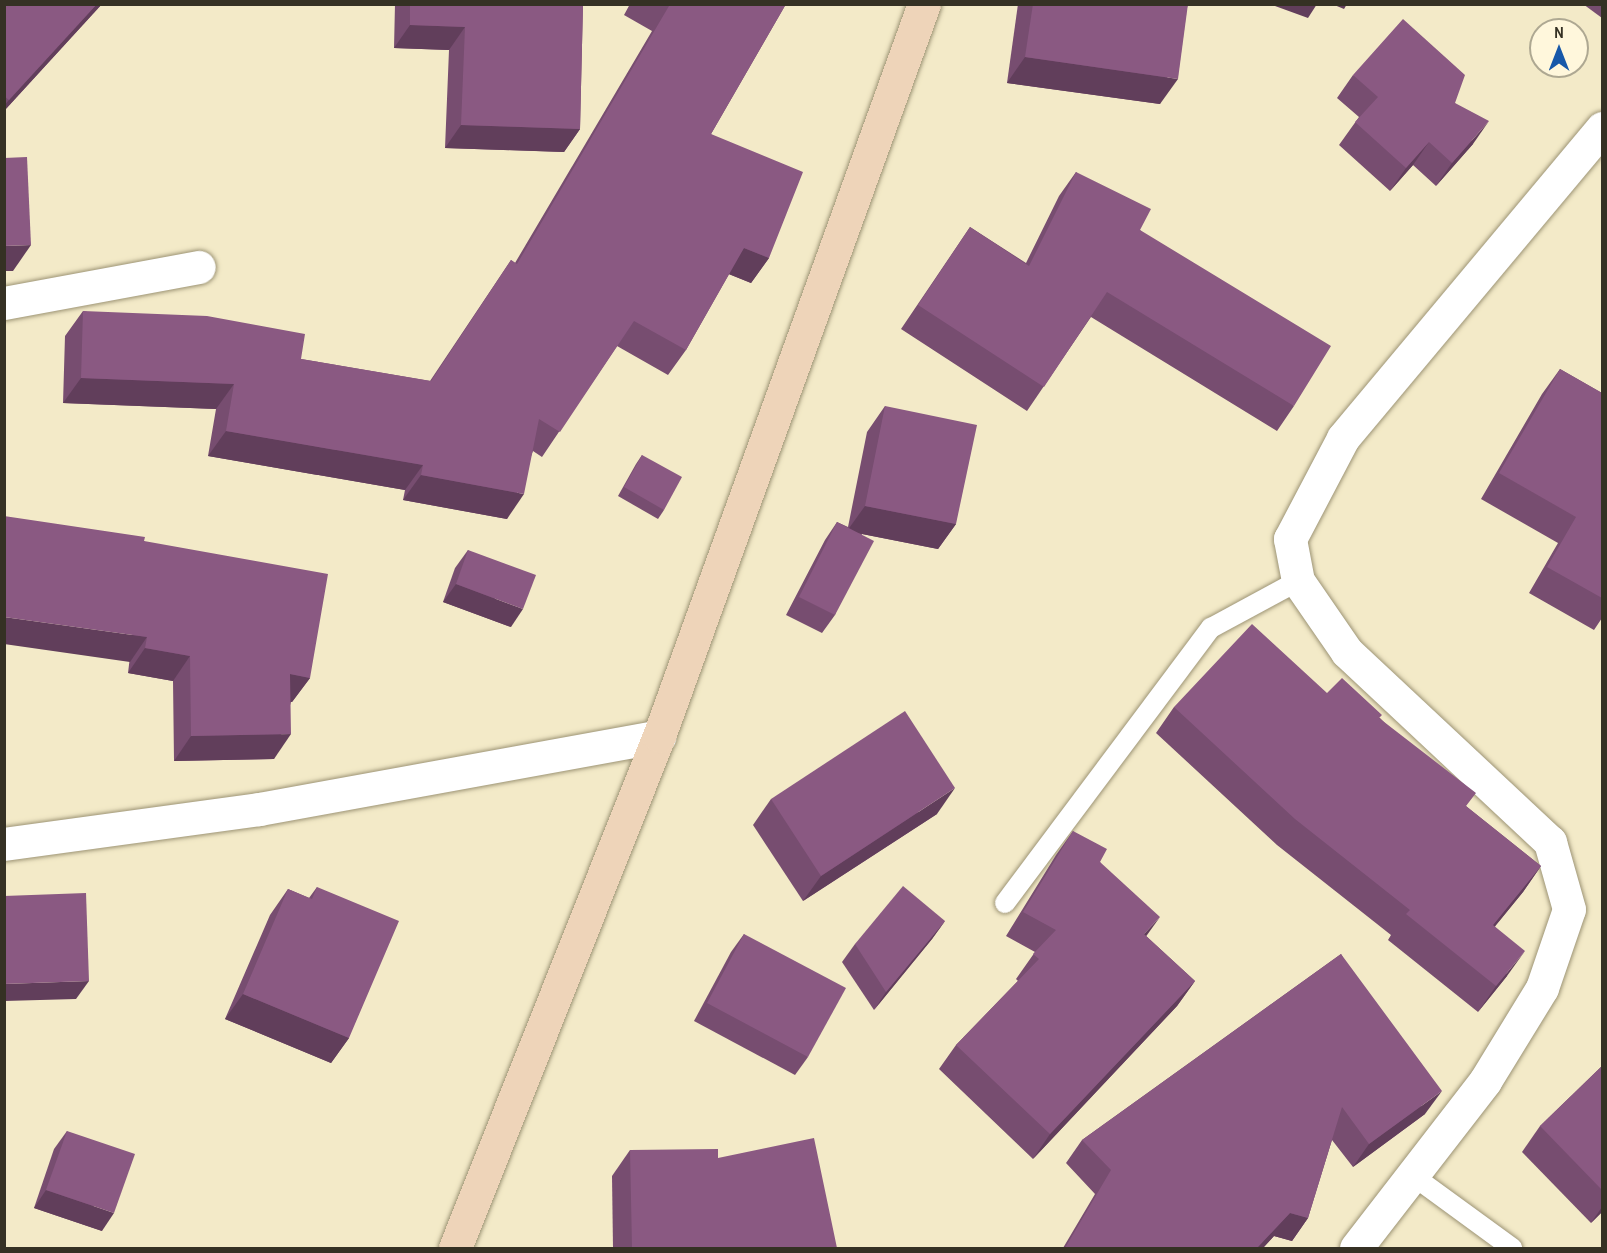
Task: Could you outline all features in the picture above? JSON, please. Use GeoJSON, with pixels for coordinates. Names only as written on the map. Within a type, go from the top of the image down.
{"type":"FeatureCollection","features":[{"type":"Feature","properties":{"kind":"street"},"geometry":{"type":"LineString","coordinates":[[455,1248],[658,736],[924,4]]}},
{"type":"Feature","properties":{"kind":"street"},"geometry":{"type":"LineString","coordinates":[[1356,1248],[1485,1081],[1542,988],[1569,909],[1550,842],[1347,652],[1298,581],[1290,539],[1343,438],[1602,128]]}},
{"type":"Feature","properties":{"kind":"street"},"geometry":{"type":"LineString","coordinates":[[4,303],[199,267]]}},
{"type":"Feature","properties":{"kind":"street"},"geometry":{"type":"LineString","coordinates":[[4,844],[259,809],[658,736]]}},
{"type":"Feature","properties":{"kind":"lane"},"geometry":{"type":"LineString","coordinates":[[1005,903],[1211,628],[1298,581]]}},
{"type":"Feature","properties":{"kind":"lane"},"geometry":{"type":"LineString","coordinates":[[1412,1175],[1512,1248]]}},
{"type":"Feature","properties":{"kind":"building"},"geometry":{"type":"Polygon","coordinates":[[[4,4],[97,4],[9,100],[4,96],[4,4]]]}},
{"type":"Feature","properties":{"kind":"building"},"geometry":{"type":"Polygon","coordinates":[[[410,4],[583,4],[580,129],[461,125],[465,27],[410,25],[410,4]]]}},
{"type":"Feature","properties":{"kind":"building"},"geometry":{"type":"Polygon","coordinates":[[[667,4],[786,4],[711,134],[803,172],[769,258],[744,248],[686,350],[634,321],[560,432],[539,419],[524,494],[421,475],[423,465],[226,431],[234,384],[81,378],[83,311],[207,316],[305,334],[301,359],[431,381],[511,260],[517,264],[669,6],[667,4]]]}},
{"type":"Feature","properties":{"kind":"building"},"geometry":{"type":"Polygon","coordinates":[[[1033,4],[1188,4],[1178,79],[1025,57],[1033,4]]]}},
{"type":"Feature","properties":{"kind":"building"},"geometry":{"type":"Polygon","coordinates":[[[1403,19],[1465,75],[1455,103],[1489,121],[1452,163],[1429,142],[1406,168],[1355,122],[1378,97],[1353,75],[1403,19]]]}},
{"type":"Feature","properties":{"kind":"building"},"geometry":{"type":"Polygon","coordinates":[[[27,157],[31,245],[4,246],[4,158],[27,157]]]}},
{"type":"Feature","properties":{"kind":"building"},"geometry":{"type":"Polygon","coordinates":[[[1076,172],[1151,209],[1140,230],[1331,346],[1294,406],[1107,292],[1044,387],[918,305],[970,227],[1029,266],[1076,172]]]}},
{"type":"Feature","properties":{"kind":"building"},"geometry":{"type":"Polygon","coordinates":[[[1560,369],[1602,393],[1602,598],[1547,567],[1576,517],[1499,473],[1560,369]]]}},
{"type":"Feature","properties":{"kind":"building"},"geometry":{"type":"Polygon","coordinates":[[[885,406],[977,425],[956,524],[865,506],[885,406]]]}},
{"type":"Feature","properties":{"kind":"building"},"geometry":{"type":"Polygon","coordinates":[[[642,455],[682,477],[664,510],[624,487],[642,455]]]}},
{"type":"Feature","properties":{"kind":"building"},"geometry":{"type":"Polygon","coordinates":[[[4,516],[145,537],[144,541],[328,574],[310,678],[290,674],[291,734],[191,736],[190,656],[145,648],[147,637],[4,617],[4,516]]]}},
{"type":"Feature","properties":{"kind":"building"},"geometry":{"type":"Polygon","coordinates":[[[837,522],[874,541],[835,615],[799,597],[837,522]]]}},
{"type":"Feature","properties":{"kind":"building"},"geometry":{"type":"Polygon","coordinates":[[[468,550],[536,575],[523,609],[456,584],[468,550]]]}},
{"type":"Feature","properties":{"kind":"building"},"geometry":{"type":"Polygon","coordinates":[[[1252,624],[1327,693],[1342,678],[1382,715],[1379,718],[1476,793],[1466,806],[1541,866],[1493,925],[1525,951],[1496,986],[1406,914],[1410,910],[1295,819],[1174,707],[1252,624]]]}},
{"type":"Feature","properties":{"kind":"building"},"geometry":{"type":"Polygon","coordinates":[[[905,711],[955,788],[821,876],[771,799],[905,711]]]}},
{"type":"Feature","properties":{"kind":"building"},"geometry":{"type":"Polygon","coordinates":[[[1073,831],[1107,849],[1100,862],[1160,917],[1144,934],[1195,981],[1050,1134],[956,1045],[1039,959],[1033,954],[1056,930],[1023,912],[1073,831]]]}},
{"type":"Feature","properties":{"kind":"building"},"geometry":{"type":"Polygon","coordinates":[[[903,886],[945,921],[886,992],[855,944],[903,886]]]}},
{"type":"Feature","properties":{"kind":"building"},"geometry":{"type":"Polygon","coordinates":[[[317,887],[399,921],[349,1038],[243,994],[288,889],[312,899],[317,887]]]}},
{"type":"Feature","properties":{"kind":"building"},"geometry":{"type":"Polygon","coordinates":[[[86,893],[89,981],[4,984],[4,896],[86,893]]]}},
{"type":"Feature","properties":{"kind":"building"},"geometry":{"type":"Polygon","coordinates":[[[744,934],[846,988],[808,1057],[707,1003],[744,934]]]}},
{"type":"Feature","properties":{"kind":"building"},"geometry":{"type":"Polygon","coordinates":[[[1341,954],[1442,1091],[1369,1144],[1342,1107],[1308,1218],[1290,1213],[1257,1248],[1065,1248],[1111,1170],[1082,1140],[1341,954]]]}},
{"type":"Feature","properties":{"kind":"building"},"geometry":{"type":"Polygon","coordinates":[[[1602,1066],[1602,1190],[1540,1126],[1602,1066]]]}},
{"type":"Feature","properties":{"kind":"building"},"geometry":{"type":"Polygon","coordinates":[[[67,1131],[135,1154],[114,1213],[46,1190],[67,1131]]]}},
{"type":"Feature","properties":{"kind":"building"},"geometry":{"type":"Polygon","coordinates":[[[814,1138],[837,1248],[632,1248],[630,1150],[718,1149],[718,1158],[814,1138]]]}}]}
